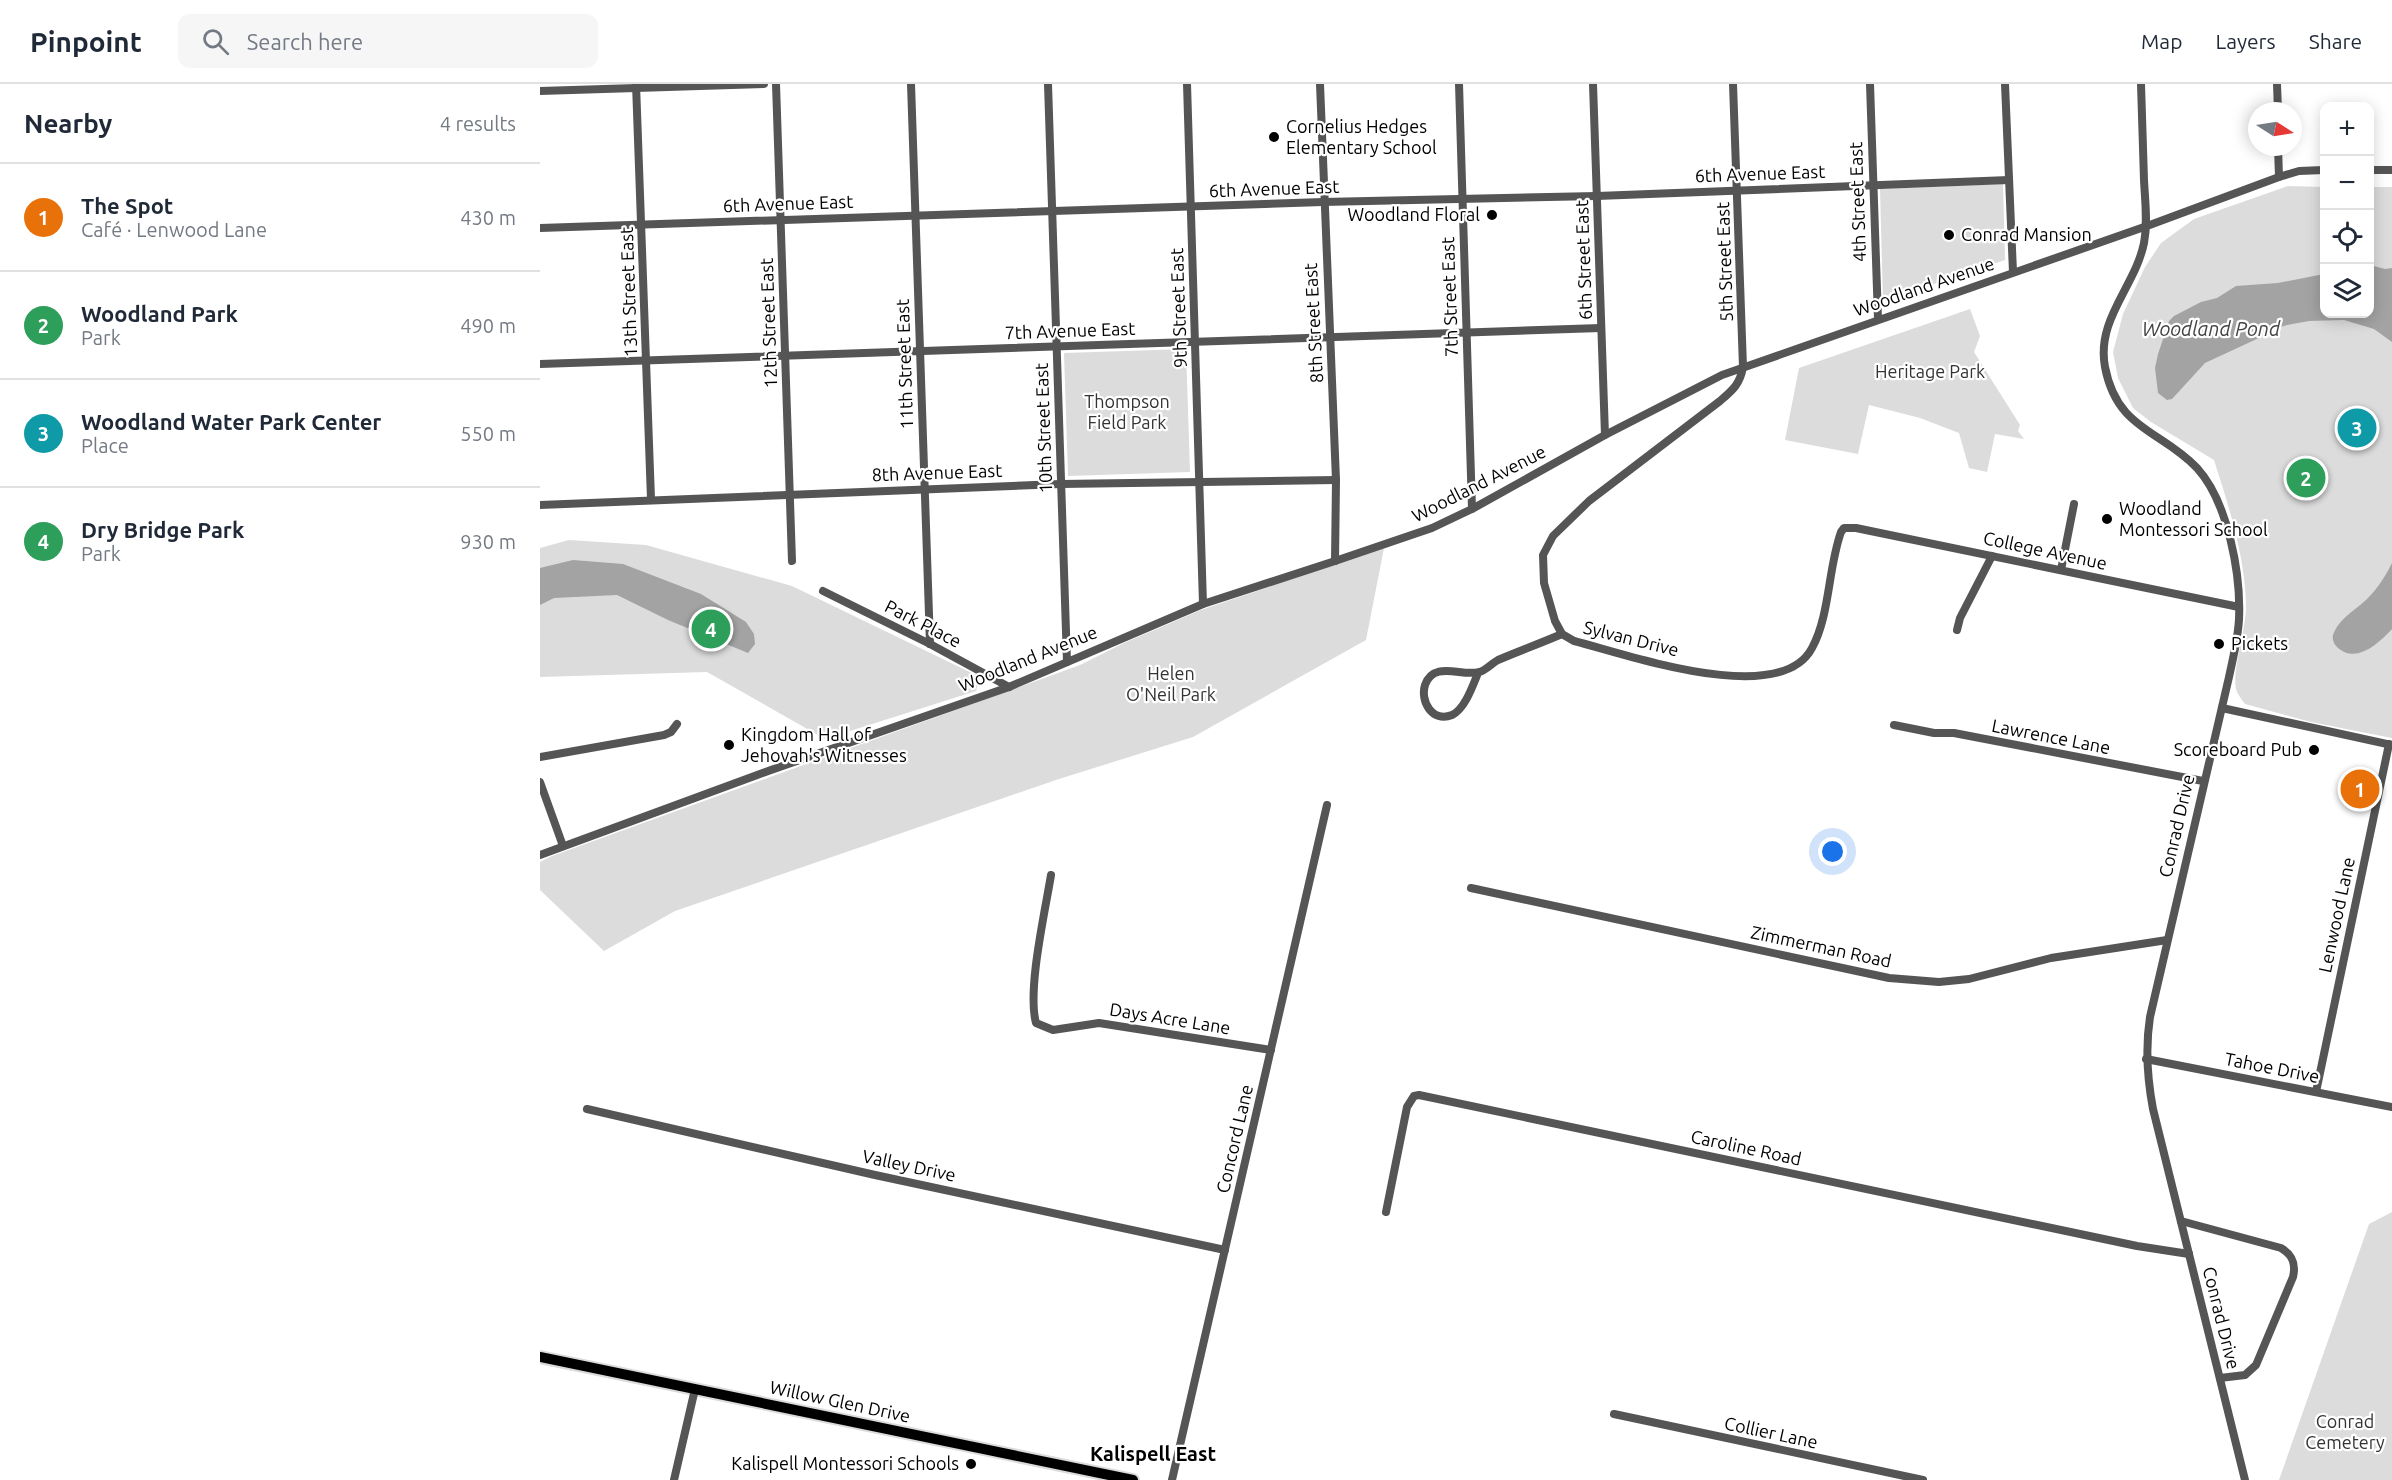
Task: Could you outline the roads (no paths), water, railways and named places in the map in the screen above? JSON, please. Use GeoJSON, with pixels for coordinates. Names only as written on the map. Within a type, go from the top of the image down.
{"type":"FeatureCollection","features":[{"type":"Feature","properties":{"kind":"main road","name":"Willow Glen Drive"},"geometry":{"type":"LineString","coordinates":[[540,1357],[1133,1480]]}},
{"type":"Feature","properties":{"kind":"street"},"geometry":{"type":"LineString","coordinates":[[540,91],[636,86],[764,84]]}},
{"type":"Feature","properties":{"kind":"street","name":"12th Street East"},"geometry":{"type":"LineString","coordinates":[[776,84],[792,561]]}},
{"type":"Feature","properties":{"kind":"street","name":"11th Street East"},"geometry":{"type":"LineString","coordinates":[[911,84],[930,644]]}},
{"type":"Feature","properties":{"kind":"street","name":"10th Street East"},"geometry":{"type":"LineString","coordinates":[[1048,84],[1067,662]]}},
{"type":"Feature","properties":{"kind":"street","name":"9th Street East"},"geometry":{"type":"LineString","coordinates":[[1186,84],[1203,604]]}},
{"type":"Feature","properties":{"kind":"street","name":"8th Street East"},"geometry":{"type":"LineString","coordinates":[[1320,84],[1336,480],[1335,561]]}},
{"type":"Feature","properties":{"kind":"street","name":"7th Street East"},"geometry":{"type":"LineString","coordinates":[[1459,84],[1472,509]]}},
{"type":"Feature","properties":{"kind":"street","name":"6th Street East"},"geometry":{"type":"LineString","coordinates":[[1593,84],[1605,435]]}},
{"type":"Feature","properties":{"kind":"street","name":"5th Street East"},"geometry":{"type":"LineString","coordinates":[[1733,84],[1743,367]]}},
{"type":"Feature","properties":{"kind":"street","name":"4th Street East"},"geometry":{"type":"LineString","coordinates":[[1870,84],[1878,319]]}},
{"type":"Feature","properties":{"kind":"street"},"geometry":{"type":"LineString","coordinates":[[2006,84],[2013,272]]}},
{"type":"Feature","properties":{"kind":"street","name":"Conrad Drive"},"geometry":{"type":"LineString","coordinates":[[2141,84],[2146,226],[2140,256],[2108,325],[2104,340],[2105,366],[2117,401],[2131,418],[2146,432],[2197,468],[2213,492],[2227,532],[2234,562],[2239,607],[2236,645],[2150,1017],[2146,1059],[2153,1109],[2245,1480]]}},
{"type":"Feature","properties":{"kind":"street"},"geometry":{"type":"LineString","coordinates":[[2277,84],[2278,102]]}},
{"type":"Feature","properties":{"kind":"street","name":"13th Street East"},"geometry":{"type":"LineString","coordinates":[[636,86],[651,500]]}},
{"type":"Feature","properties":{"kind":"street"},"geometry":{"type":"LineString","coordinates":[[2278,156],[2279,177]]}},
{"type":"Feature","properties":{"kind":"street","name":"Woodland Avenue"},"geometry":{"type":"LineString","coordinates":[[541,855],[771,770],[1009,687],[1169,616],[1432,528],[1472,509],[1605,435],[1722,375],[2279,177],[2299,171],[2320,170]]}},
{"type":"Feature","properties":{"kind":"street"},"geometry":{"type":"LineString","coordinates":[[2374,170],[2392,170]]}},
{"type":"Feature","properties":{"kind":"street","name":"6th Avenue East"},"geometry":{"type":"LineString","coordinates":[[540,228],[1190,206],[1597,196],[2009,180]]}},
{"type":"Feature","properties":{"kind":"street","name":"7th Avenue East"},"geometry":{"type":"LineString","coordinates":[[540,364],[1601,327]]}},
{"type":"Feature","properties":{"kind":"street","name":"Sylvan Drive"},"geometry":{"type":"LineString","coordinates":[[1743,367],[1738,386],[1589,501],[1553,536],[1543,555],[1542,573],[1550,607],[1562,634],[1574,641],[1716,675],[1742,677],[1768,675],[1791,669],[1800,664],[1814,645],[1838,542],[1844,528]]}},
{"type":"Feature","properties":{"kind":"street","name":"8th Avenue East"},"geometry":{"type":"LineString","coordinates":[[540,505],[790,493],[1061,484],[1336,480]]}},
{"type":"Feature","properties":{"kind":"street"},"geometry":{"type":"LineString","coordinates":[[2061,570],[2074,504]]}},
{"type":"Feature","properties":{"kind":"street","name":"College Avenue"},"geometry":{"type":"LineString","coordinates":[[1844,528],[1856,528],[2239,607]]}},
{"type":"Feature","properties":{"kind":"street"},"geometry":{"type":"LineString","coordinates":[[1957,630],[1960,618],[1992,556]]}},
{"type":"Feature","properties":{"kind":"street","name":"Park Place"},"geometry":{"type":"LineString","coordinates":[[823,591],[930,644],[1009,687]]}},
{"type":"Feature","properties":{"kind":"street"},"geometry":{"type":"LineString","coordinates":[[1478,673],[1453,670],[1437,673],[1427,680],[1423,692],[1425,704],[1431,712],[1441,716],[1451,715],[1458,710],[1468,695],[1478,673],[1495,662],[1562,634]]}},
{"type":"Feature","properties":{"kind":"street"},"geometry":{"type":"LineString","coordinates":[[2222,708],[2390,745]]}},
{"type":"Feature","properties":{"kind":"street"},"geometry":{"type":"LineString","coordinates":[[540,757],[664,735],[677,724]]}},
{"type":"Feature","properties":{"kind":"street","name":"Lawrence Lane"},"geometry":{"type":"LineString","coordinates":[[1894,725],[1934,733],[1954,733],[2203,780]]}},
{"type":"Feature","properties":{"kind":"street","name":"Lenwood Lane"},"geometry":{"type":"LineString","coordinates":[[2316,1092],[2390,745]]}},
{"type":"Feature","properties":{"kind":"street"},"geometry":{"type":"LineString","coordinates":[[540,782],[563,846]]}},
{"type":"Feature","properties":{"kind":"street","name":"Concord Lane"},"geometry":{"type":"LineString","coordinates":[[1172,1480],[1327,805]]}},
{"type":"Feature","properties":{"kind":"street","name":"Days Acre Lane"},"geometry":{"type":"LineString","coordinates":[[1051,875],[1039,948],[1033,1009],[1036,1023],[1053,1030],[1099,1023],[1271,1050]]}},
{"type":"Feature","properties":{"kind":"street","name":"Zimmerman Road"},"geometry":{"type":"LineString","coordinates":[[1471,888],[1889,978],[1914,981],[1968,979],[2061,956],[2167,940]]}},
{"type":"Feature","properties":{"kind":"street","name":"Tahoe Drive"},"geometry":{"type":"LineString","coordinates":[[2146,1059],[2392,1107]]}},
{"type":"Feature","properties":{"kind":"street","name":"Caroline Road"},"geometry":{"type":"LineString","coordinates":[[1386,1212],[1407,1107],[1414,1096],[1419,1095],[2137,1246],[2189,1254]]}},
{"type":"Feature","properties":{"kind":"street","name":"Valley Drive"},"geometry":{"type":"LineString","coordinates":[[587,1109],[875,1175],[1225,1250]]}},
{"type":"Feature","properties":{"kind":"street"},"geometry":{"type":"LineString","coordinates":[[2181,1221],[2281,1248],[2291,1257],[2295,1265],[2293,1277],[2256,1365],[2245,1375],[2220,1378]]}},
{"type":"Feature","properties":{"kind":"street"},"geometry":{"type":"LineString","coordinates":[[674,1480],[695,1389]]}},
{"type":"Feature","properties":{"kind":"street","name":"Collier Lane"},"geometry":{"type":"LineString","coordinates":[[1614,1414],[1923,1480]]}},
{"type":"Feature","properties":{"kind":"water","name":"Woodland Pond"},"geometry":{"type":"Polygon","coordinates":[[[2374,266],[2392,268],[2392,342],[2374,329],[2344,320],[2309,321],[2287,325],[2271,330],[2205,363],[2172,399],[2167,400],[2158,393],[2155,368],[2169,321],[2174,316],[2201,302],[2217,298],[2236,286],[2278,283],[2320,275],[2320,318],[2374,318],[2374,266]]]}},
{"type":"Feature","properties":{"kind":"water"},"geometry":{"type":"Polygon","coordinates":[[[573,560],[623,564],[701,594],[746,622],[754,634],[755,644],[748,653],[668,620],[617,595],[554,598],[540,605],[540,568],[573,560]]]}},
{"type":"Feature","properties":{"kind":"water"},"geometry":{"type":"Polygon","coordinates":[[[2392,563],[2392,629],[2367,650],[2352,654],[2344,652],[2337,647],[2334,641],[2333,635],[2336,629],[2372,594],[2392,563]]]}},
{"type":"Feature","properties":{"kind":"place","name":"Cornelius Hedges Elementary School"},"geometry":{"type":"Point","coordinates":[1274,137]}},
{"type":"Feature","properties":{"kind":"place","name":"Woodland Floral"},"geometry":{"type":"Point","coordinates":[1492,215]}},
{"type":"Feature","properties":{"kind":"place","name":"Conrad Mansion"},"geometry":{"type":"Point","coordinates":[1949,235]}},
{"type":"Feature","properties":{"kind":"place","name":"Woodland Water Park Center"},"geometry":{"type":"Point","coordinates":[2357,428]}},
{"type":"Feature","properties":{"kind":"place","name":"Woodland Park"},"geometry":{"type":"Point","coordinates":[2306,478]}},
{"type":"Feature","properties":{"kind":"place","name":"Woodland Montessori School"},"geometry":{"type":"Point","coordinates":[2107,519]}},
{"type":"Feature","properties":{"kind":"place","name":"Dry Bridge Park"},"geometry":{"type":"Point","coordinates":[711,629]}},
{"type":"Feature","properties":{"kind":"place","name":"Pickets"},"geometry":{"type":"Point","coordinates":[2219,644]}},
{"type":"Feature","properties":{"kind":"place","name":"Kingdom Hall of Jehovah's Witnesses"},"geometry":{"type":"Point","coordinates":[729,745]}},
{"type":"Feature","properties":{"kind":"place","name":"Scoreboard Pub"},"geometry":{"type":"Point","coordinates":[2314,750]}},
{"type":"Feature","properties":{"kind":"place","name":"The Spot"},"geometry":{"type":"Point","coordinates":[2360,789]}},
{"type":"Feature","properties":{"kind":"place","name":"Kalispell Montessori Schools"},"geometry":{"type":"Point","coordinates":[971,1464]}},
{"type":"Feature","properties":{"kind":"district","name":"Kalispell East"},"geometry":{"type":"Point","coordinates":[1153,1454]}},
{"type":"Feature","properties":{"kind":"park label","name":"Heritage Park"},"geometry":{"type":"Point","coordinates":[1930,372]}},
{"type":"Feature","properties":{"kind":"park label","name":"Thompson Field Park"},"geometry":{"type":"Point","coordinates":[1127,412]}},
{"type":"Feature","properties":{"kind":"park label","name":"Helen O'Neil Park"},"geometry":{"type":"Point","coordinates":[1171,684]}},
{"type":"Feature","properties":{"kind":"park label","name":"Conrad Cemetery"},"geometry":{"type":"Point","coordinates":[2345,1432]}}]}
